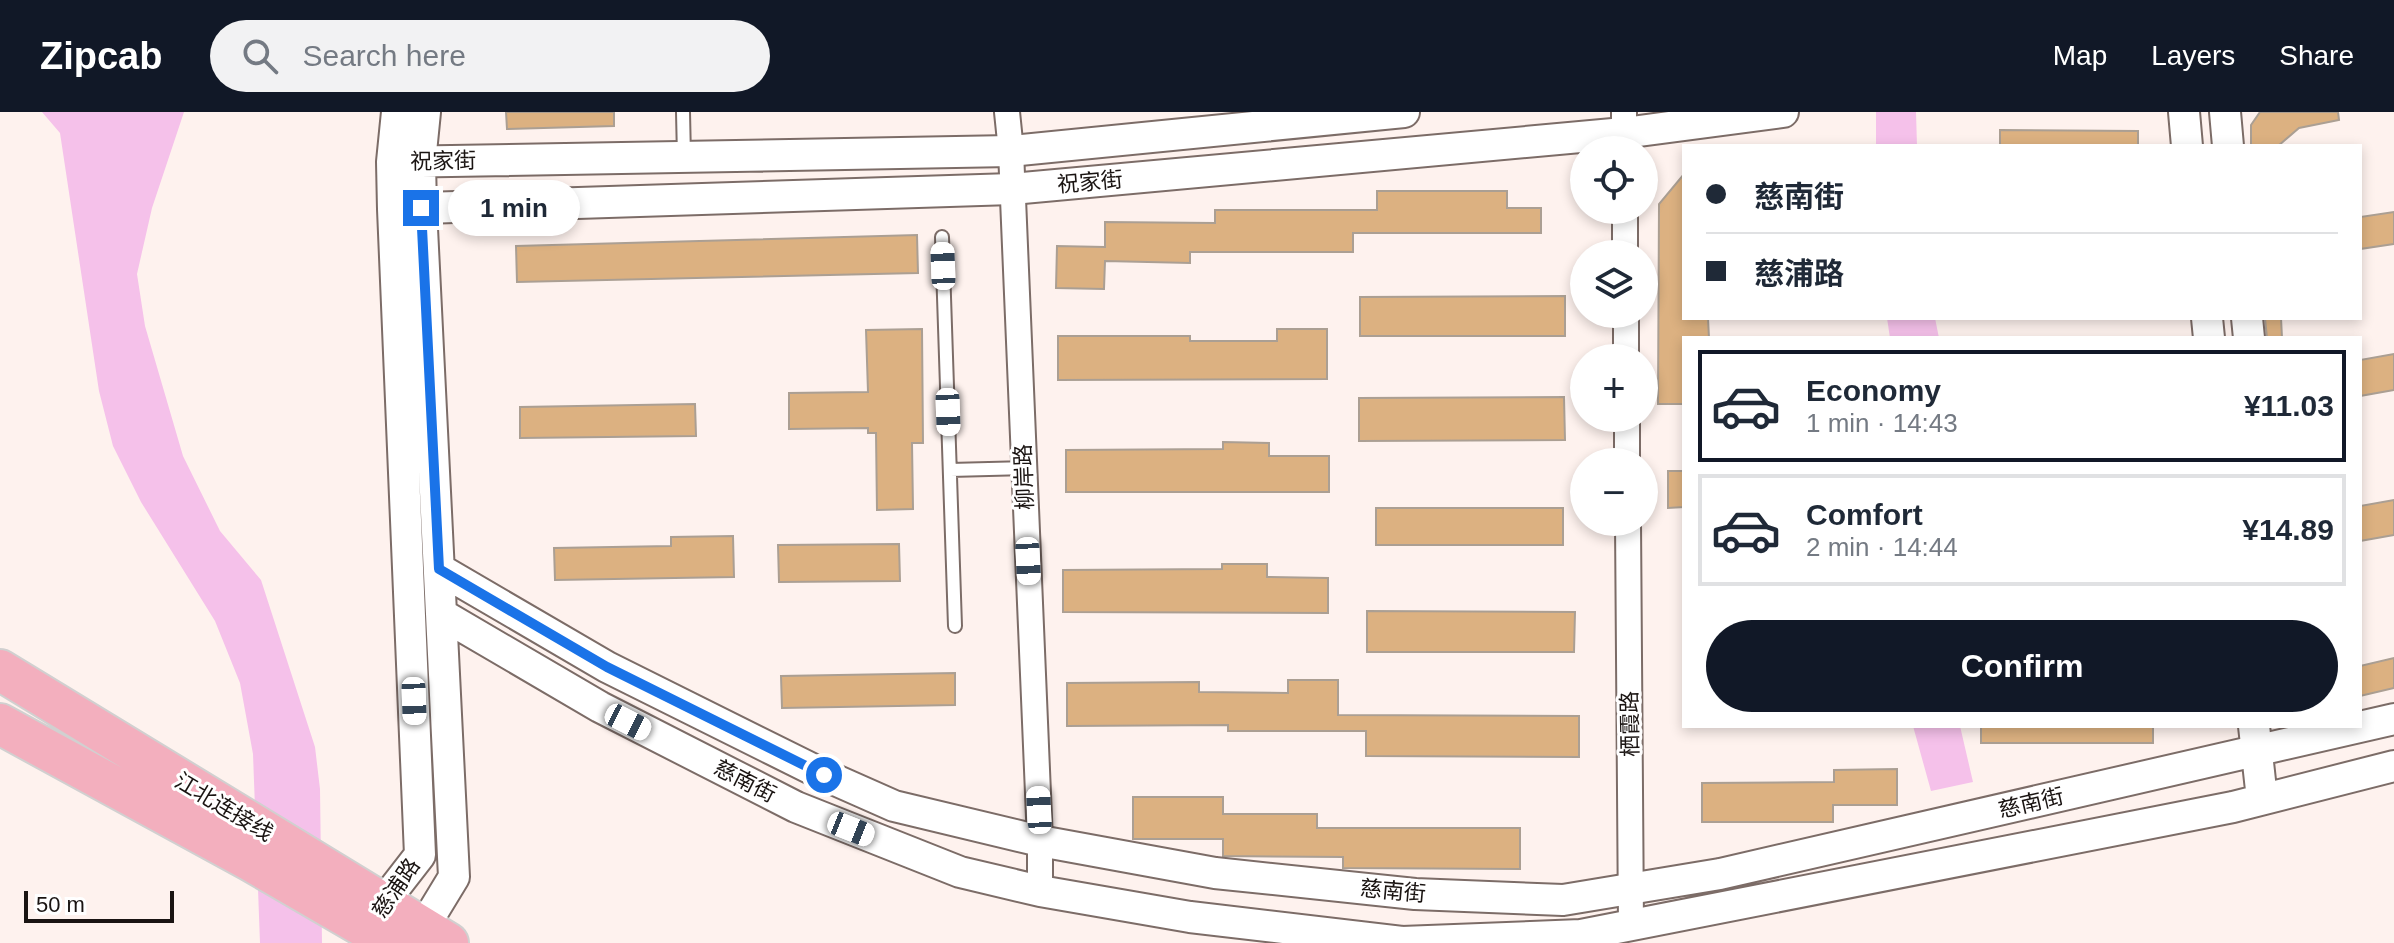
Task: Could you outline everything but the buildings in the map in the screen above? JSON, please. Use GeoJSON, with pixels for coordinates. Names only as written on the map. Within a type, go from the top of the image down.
{"type":"FeatureCollection","features":[{"type":"Feature","properties":{"kind":"highway","name":"江北连接线"},"geometry":{"type":"LineString","coordinates":[[0,670],[253,844],[389,929]]}},
{"type":"Feature","properties":{"kind":"highway","name":"江北连接线"},"geometry":{"type":"LineString","coordinates":[[0,724],[253,844],[324,867],[389,929]]}},
{"type":"Feature","properties":{"kind":"street","name":"慈浦路"},"geometry":{"type":"LineString","coordinates":[[389,929],[420,855],[406,162],[397,112]]}},
{"type":"Feature","properties":{"kind":"street","name":"慈浦路"},"geometry":{"type":"LineString","coordinates":[[406,162],[425,112]]}},
{"type":"Feature","properties":{"kind":"street","name":"柳岸路"},"geometry":{"type":"LineString","coordinates":[[1007,112],[1040,891]]}},
{"type":"Feature","properties":{"kind":"street","name":"祝家街"},"geometry":{"type":"LineString","coordinates":[[406,162],[1011,151],[1260,119],[1404,112]]}},
{"type":"Feature","properties":{"kind":"street","name":"祝家街"},"geometry":{"type":"LineString","coordinates":[[407,209],[1012,189],[1624,132],[1783,112]]}},
{"type":"Feature","properties":{"kind":"street"},"geometry":{"type":"LineString","coordinates":[[2184,112],[2187,144]]}},
{"type":"Feature","properties":{"kind":"street"},"geometry":{"type":"LineString","coordinates":[[2225,112],[2228,144]]}},
{"type":"Feature","properties":{"kind":"street","name":"慈浦路"},"geometry":{"type":"LineString","coordinates":[[389,929],[454,877],[439,569],[407,209]]}},
{"type":"Feature","properties":{"kind":"street","name":"栖霞路"},"geometry":{"type":"LineString","coordinates":[[1628,536],[1631,925]]}},
{"type":"Feature","properties":{"kind":"street","name":"慈南街"},"geometry":{"type":"LineString","coordinates":[[439,569],[607,667],[824,775],[894,806],[1040,841],[1215,873],[1415,894],[1563,900],[1720,874],[2256,738],[2332,728]]}},
{"type":"Feature","properties":{"kind":"street","name":"慈南街"},"geometry":{"type":"LineString","coordinates":[[441,614],[600,707],[796,807],[960,872],[1040,891],[1190,917],[1402,942],[1581,935],[2262,799],[2394,766]]}},
{"type":"Feature","properties":{"kind":"street","name":"慈南街"},"geometry":{"type":"LineString","coordinates":[[2362,724],[2394,719]]}},
{"type":"Feature","properties":{"kind":"street"},"geometry":{"type":"LineString","coordinates":[[2291,734],[2297,791]]}},
{"type":"Feature","properties":{"kind":"street"},"geometry":{"type":"LineString","coordinates":[[2256,738],[2262,799]]}},
{"type":"Feature","properties":{"kind":"lane"},"geometry":{"type":"LineString","coordinates":[[683,112],[684,158]]}},
{"type":"Feature","properties":{"kind":"lane"},"geometry":{"type":"LineString","coordinates":[[942,237],[955,626]]}},
{"type":"Feature","properties":{"kind":"lane"},"geometry":{"type":"LineString","coordinates":[[950,470],[1024,468]]}},
{"type":"Feature","properties":{"kind":"shaded area"},"geometry":{"type":"Polygon","coordinates":[[[42,112],[184,112],[152,208],[137,274],[145,326],[183,456],[220,531],[261,580],[315,747],[320,789],[322,943],[260,943],[253,754],[240,683],[215,621],[141,502],[113,446],[99,391],[60,133],[42,112]]]}},
{"type":"Feature","properties":{"kind":"shaded area"},"geometry":{"type":"Polygon","coordinates":[[[1876,112],[1916,112],[1917,144],[1876,144],[1876,112]]]}},
{"type":"Feature","properties":{"kind":"shaded area"},"geometry":{"type":"Polygon","coordinates":[[[1887,320],[1935,320],[1939,336],[1890,336],[1887,320]]]}},
{"type":"Feature","properties":{"kind":"shaded area"},"geometry":{"type":"Polygon","coordinates":[[[1914,728],[1960,728],[1973,782],[1931,791],[1914,728]]]}},
{"type":"Feature","properties":{"kind":"route"},"geometry":{"type":"LineString","coordinates":[[421,208],[439,569],[607,667],[824,775]]}}]}
